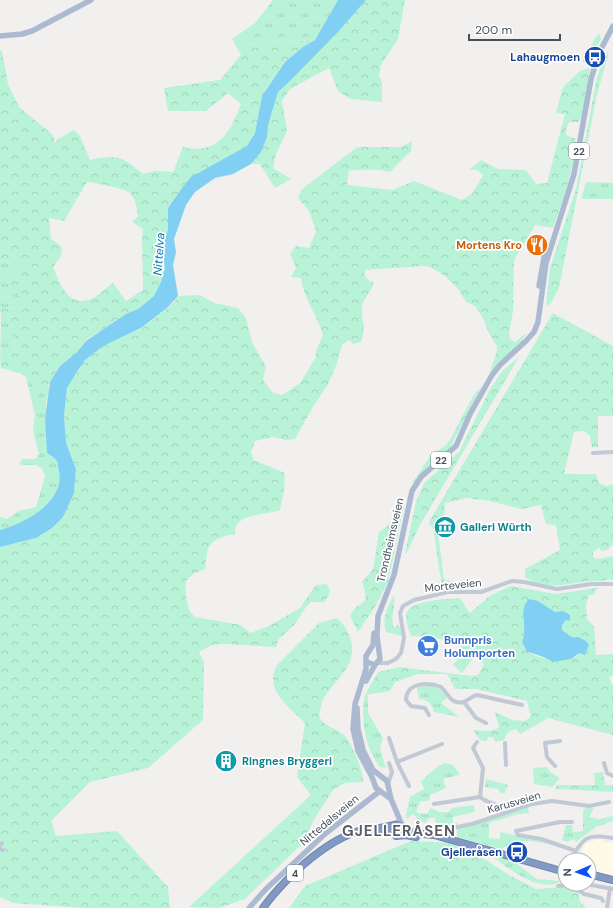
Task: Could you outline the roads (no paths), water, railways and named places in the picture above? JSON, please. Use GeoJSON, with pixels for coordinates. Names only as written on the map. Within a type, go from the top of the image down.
{"type":"FeatureCollection","features":[{"type":"Feature","properties":{"kind":"highway","name":"4"},"geometry":{"type":"LineString","coordinates":[[394,828],[396,836],[403,830]]}},
{"type":"Feature","properties":{"kind":"highway","name":"4"},"geometry":{"type":"LineString","coordinates":[[263,908],[280,887],[327,846],[347,835],[373,830],[394,828],[413,833],[434,835],[500,852],[557,870]]}},
{"type":"Feature","properties":{"kind":"highway","name":"4"},"geometry":{"type":"LineString","coordinates":[[373,830],[396,840],[416,837],[442,838]]}},
{"type":"Feature","properties":{"kind":"highway","name":"4"},"geometry":{"type":"LineString","coordinates":[[403,830],[416,837]]}},
{"type":"Feature","properties":{"kind":"highway","name":"4"},"geometry":{"type":"LineString","coordinates":[[500,852],[557,866]]}},
{"type":"Feature","properties":{"kind":"highway"},"geometry":{"type":"LineString","coordinates":[[597,876],[613,880]]}},
{"type":"Feature","properties":{"kind":"highway"},"geometry":{"type":"LineString","coordinates":[[597,881],[612,887]]}},
{"type":"Feature","properties":{"kind":"main road"},"geometry":{"type":"LineString","coordinates":[[0,36],[22,34],[32,31],[91,0]]}},
{"type":"Feature","properties":{"kind":"main road","name":"Trondheimsveien"},"geometry":{"type":"LineString","coordinates":[[378,660],[378,620],[394,575],[409,500],[415,484],[421,476],[456,446],[470,414],[492,375],[500,365],[534,332],[539,319],[545,268],[575,169],[588,91],[594,67],[612,34],[613,26]]}},
{"type":"Feature","properties":{"kind":"main road","name":"Trondheimsveien"},"geometry":{"type":"LineString","coordinates":[[370,652],[374,642],[377,611],[386,595]]}},
{"type":"Feature","properties":{"kind":"main road"},"geometry":{"type":"LineString","coordinates":[[370,652],[375,651],[378,660],[366,680],[359,699],[357,720],[359,740],[373,770],[387,785],[390,798],[403,830]]}},
{"type":"Feature","properties":{"kind":"main road","name":"22"},"geometry":{"type":"LineString","coordinates":[[370,652],[366,656],[367,662],[355,704],[353,724],[358,751],[375,785],[390,798]]}},
{"type":"Feature","properties":{"kind":"main road"},"geometry":{"type":"LineString","coordinates":[[367,662],[378,660]]}},
{"type":"Feature","properties":{"kind":"main road"},"geometry":{"type":"LineString","coordinates":[[375,785],[377,780],[382,779]]}},
{"type":"Feature","properties":{"kind":"main road","name":"Nittedalsveien"},"geometry":{"type":"LineString","coordinates":[[370,798],[375,785]]}},
{"type":"Feature","properties":{"kind":"main road","name":"Nittedalsveien"},"geometry":{"type":"LineString","coordinates":[[249,908],[266,889],[326,833],[387,785]]}},
{"type":"Feature","properties":{"kind":"main road"},"geometry":{"type":"LineString","coordinates":[[394,828],[397,814]]}},
{"type":"Feature","properties":{"kind":"street"},"geometry":{"type":"LineString","coordinates":[[593,453],[613,452]]}},
{"type":"Feature","properties":{"kind":"street","name":"Morteveien"},"geometry":{"type":"LineString","coordinates":[[378,660],[392,661],[400,656],[404,646],[404,635],[399,617],[400,611],[405,604],[414,600],[448,592],[481,592],[512,581],[557,589],[591,584],[613,584]]}},
{"type":"Feature","properties":{"kind":"street"},"geometry":{"type":"LineString","coordinates":[[429,715],[425,708],[411,706],[406,700],[408,693],[416,686],[423,684],[438,685],[443,688],[452,700],[464,702],[476,718],[486,723]]}},
{"type":"Feature","properties":{"kind":"street"},"geometry":{"type":"LineString","coordinates":[[464,702],[470,697],[477,695],[522,704]]}},
{"type":"Feature","properties":{"kind":"street"},"geometry":{"type":"LineString","coordinates":[[389,738],[397,762],[409,786]]}},
{"type":"Feature","properties":{"kind":"street"},"geometry":{"type":"LineString","coordinates":[[555,766],[547,757],[545,743],[560,741]]}},
{"type":"Feature","properties":{"kind":"street"},"geometry":{"type":"LineString","coordinates":[[477,742],[473,748],[483,768],[480,796]]}},
{"type":"Feature","properties":{"kind":"street"},"geometry":{"type":"LineString","coordinates":[[506,743],[506,765]]}},
{"type":"Feature","properties":{"kind":"street"},"geometry":{"type":"LineString","coordinates":[[397,762],[442,744]]}},
{"type":"Feature","properties":{"kind":"street"},"geometry":{"type":"LineString","coordinates":[[382,779],[389,773],[389,763],[392,772],[387,785]]}},
{"type":"Feature","properties":{"kind":"street"},"geometry":{"type":"LineString","coordinates":[[604,763],[607,773],[613,776]]}},
{"type":"Feature","properties":{"kind":"street"},"geometry":{"type":"LineString","coordinates":[[434,804],[480,796],[485,800],[496,804],[503,814]]}},
{"type":"Feature","properties":{"kind":"street","name":"Karusveien"},"geometry":{"type":"LineString","coordinates":[[448,829],[472,824],[532,804],[552,801],[589,806],[609,802]]}},
{"type":"Feature","properties":{"kind":"street"},"geometry":{"type":"LineString","coordinates":[[569,852],[541,839],[518,835],[516,831],[560,822],[572,822]]}},
{"type":"Feature","properties":{"kind":"street"},"geometry":{"type":"LineString","coordinates":[[577,852],[582,842],[592,836],[613,838]]}},
{"type":"Feature","properties":{"kind":"street"},"geometry":{"type":"LineString","coordinates":[[597,885],[612,887],[607,908]]}},
{"type":"Feature","properties":{"kind":"street"},"geometry":{"type":"LineString","coordinates":[[581,892],[601,898],[603,901]]}},
{"type":"Feature","properties":{"kind":"water"},"geometry":{"type":"Polygon","coordinates":[[[338,0],[366,0],[339,31],[278,92],[268,125],[267,137],[261,152],[251,164],[233,174],[215,178],[195,192],[186,205],[174,239],[176,252],[173,265],[178,296],[167,308],[141,328],[103,346],[85,360],[67,388],[64,415],[66,443],[76,469],[74,493],[63,517],[52,528],[36,538],[0,547],[0,530],[21,522],[41,510],[56,492],[59,482],[59,471],[57,461],[47,453],[45,419],[50,382],[60,366],[77,352],[86,341],[126,314],[138,309],[154,296],[161,282],[165,268],[162,249],[168,229],[168,208],[191,177],[247,146],[255,133],[262,96],[285,62],[303,47],[315,40],[338,0]]]}},
{"type":"Feature","properties":{"kind":"water"},"geometry":{"type":"Polygon","coordinates":[[[529,599],[538,601],[555,612],[563,611],[570,615],[570,621],[566,620],[562,625],[562,630],[572,637],[578,637],[586,641],[589,645],[585,655],[579,653],[571,659],[553,662],[527,652],[522,642],[524,636],[523,614],[529,599]]]}},
{"type":"Feature","properties":{"kind":"place","name":"Lahaugmoen"},"geometry":{"type":"Point","coordinates":[595,57]}},
{"type":"Feature","properties":{"kind":"place","name":"Mortens Kro"},"geometry":{"type":"Point","coordinates":[537,245]}},
{"type":"Feature","properties":{"kind":"place","name":"Galleri Würth"},"geometry":{"type":"Point","coordinates":[445,527]}},
{"type":"Feature","properties":{"kind":"place","name":"Bunnpris Holumporten"},"geometry":{"type":"Point","coordinates":[428,646]}},
{"type":"Feature","properties":{"kind":"place","name":"Ringnes Bryggeri"},"geometry":{"type":"Point","coordinates":[226,761]}},
{"type":"Feature","properties":{"kind":"place","name":"Gjelleråsen"},"geometry":{"type":"Point","coordinates":[517,852]}},
{"type":"Feature","properties":{"kind":"district","name":"GJELLERÅSEN"},"geometry":{"type":"Point","coordinates":[399,831]}},
{"type":"Feature","properties":{"kind":"water label","name":"Nittelva"},"geometry":{"type":"Point","coordinates":[159,254]}}]}
